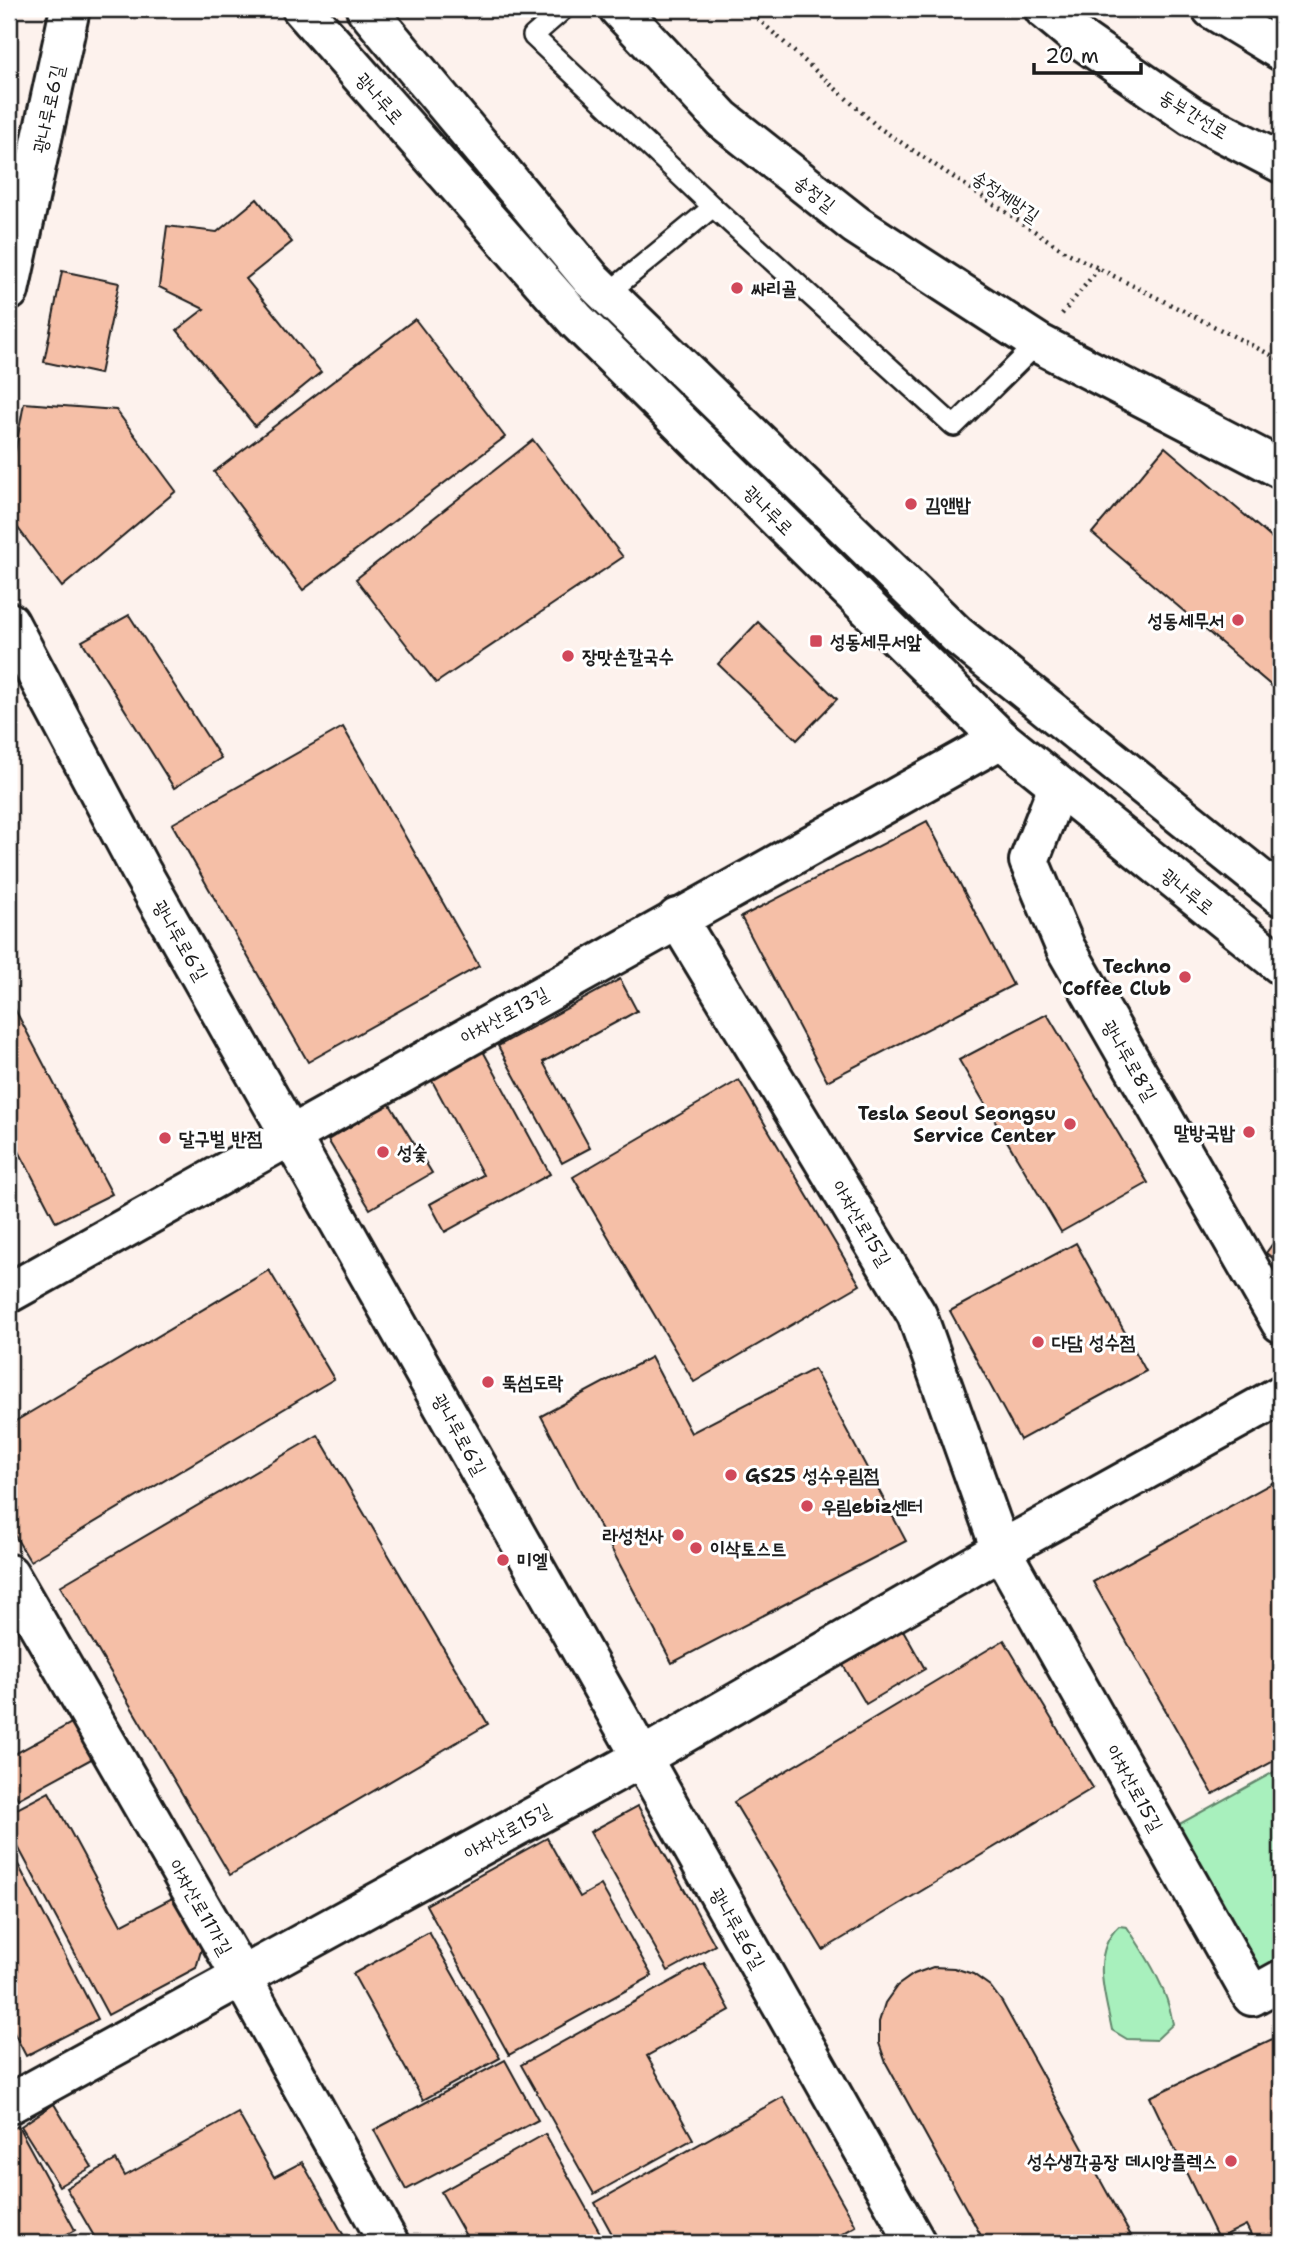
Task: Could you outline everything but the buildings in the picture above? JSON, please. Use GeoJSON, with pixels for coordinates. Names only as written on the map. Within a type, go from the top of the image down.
{"type":"FeatureCollection","features":[{"type":"Feature","properties":{"kind":"main road","name":"광나루로6길"},"geometry":{"type":"LineString","coordinates":[[9,291],[70,9]]}},
{"type":"Feature","properties":{"kind":"main road","name":"광나루로"},"geometry":{"type":"LineString","coordinates":[[302,9],[576,320],[1001,739],[1281,965]]}},
{"type":"Feature","properties":{"kind":"main road"},"geometry":{"type":"LineString","coordinates":[[366,9],[583,270],[957,635],[1281,896]]}},
{"type":"Feature","properties":{"kind":"main road","name":"송정길"},"geometry":{"type":"LineString","coordinates":[[619,9],[722,119],[856,225],[1038,344],[1281,469]]}},
{"type":"Feature","properties":{"kind":"main road","name":"동부간선로"},"geometry":{"type":"LineString","coordinates":[[1044,9],[1080,39],[1191,116],[1281,163]]}},
{"type":"Feature","properties":{"kind":"main road"},"geometry":{"type":"LineString","coordinates":[[1212,9],[1281,51]]}},
{"type":"Feature","properties":{"kind":"main road","name":"광나루로6길"},"geometry":{"type":"LineString","coordinates":[[9,622],[141,871],[292,1134],[916,2243]]}},
{"type":"Feature","properties":{"kind":"main road","name":"아차산로13길"},"geometry":{"type":"LineString","coordinates":[[9,1293],[1001,739]]}},
{"type":"Feature","properties":{"kind":"main road","name":"광나루로8길"},"geometry":{"type":"LineString","coordinates":[[1058,786],[1029,861],[1066,949],[1281,1323]]}},
{"type":"Feature","properties":{"kind":"main road","name":"아차산로15길"},"geometry":{"type":"LineString","coordinates":[[677,918],[917,1315],[1000,1550],[1252,1996],[1281,1980]]}},
{"type":"Feature","properties":{"kind":"main road","name":"아차산로15길"},"geometry":{"type":"LineString","coordinates":[[9,2104],[641,1758],[1000,1550],[1281,1395]]}},
{"type":"Feature","properties":{"kind":"main road","name":"아차산로11가길"},"geometry":{"type":"LineString","coordinates":[[9,1574],[241,1976],[389,2243]]}},
{"type":"Feature","properties":{"kind":"lane"},"geometry":{"type":"LineString","coordinates":[[564,9],[533,36],[713,206],[954,426],[1038,344]]}},
{"type":"Feature","properties":{"kind":"lane"},"geometry":{"type":"LineString","coordinates":[[607,294],[713,206]]}},
{"type":"Feature","properties":{"kind":"path","name":"송정제방길"},"geometry":{"type":"LineString","coordinates":[[747,9],[878,127],[1066,252],[1281,360]]}},
{"type":"Feature","properties":{"kind":"path"},"geometry":{"type":"LineString","coordinates":[[1038,344],[1099,268]]}},
{"type":"Feature","properties":{"kind":"green space"},"geometry":{"type":"Polygon","coordinates":[[[1281,1768],[1281,1970],[1262,1981],[1176,1826],[1281,1768]]]}},
{"type":"Feature","properties":{"kind":"green space"},"geometry":{"type":"Polygon","coordinates":[[[1119,1926],[1127,1927],[1166,1997],[1173,2024],[1156,2040],[1127,2039],[1112,2030],[1103,1989],[1102,1962],[1110,1937],[1119,1926]]]}},
{"type":"Feature","properties":{"kind":"place","name":"싸리골"},"geometry":{"type":"Point","coordinates":[737,288]}},
{"type":"Feature","properties":{"kind":"place","name":"김앤밥"},"geometry":{"type":"Point","coordinates":[911,504]}},
{"type":"Feature","properties":{"kind":"place","name":"성동세무서"},"geometry":{"type":"Point","coordinates":[1238,620]}},
{"type":"Feature","properties":{"kind":"place","name":"성동세무서앞"},"geometry":{"type":"Point","coordinates":[816,641]}},
{"type":"Feature","properties":{"kind":"place","name":"장맛손칼국수"},"geometry":{"type":"Point","coordinates":[568,656]}},
{"type":"Feature","properties":{"kind":"place","name":"Techno Coffee Club"},"geometry":{"type":"Point","coordinates":[1185,977]}},
{"type":"Feature","properties":{"kind":"place","name":"Tesla Seoul Seongsu Service Center"},"geometry":{"type":"Point","coordinates":[1070,1124]}},
{"type":"Feature","properties":{"kind":"place","name":"말방국밥"},"geometry":{"type":"Point","coordinates":[1249,1132]}},
{"type":"Feature","properties":{"kind":"place","name":"달구벌 반점"},"geometry":{"type":"Point","coordinates":[165,1138]}},
{"type":"Feature","properties":{"kind":"place","name":"성숯"},"geometry":{"type":"Point","coordinates":[383,1152]}},
{"type":"Feature","properties":{"kind":"place","name":"다담 성수점"},"geometry":{"type":"Point","coordinates":[1038,1342]}},
{"type":"Feature","properties":{"kind":"place","name":"뚝섬도락"},"geometry":{"type":"Point","coordinates":[488,1382]}},
{"type":"Feature","properties":{"kind":"place","name":"GS25 성수우림점"},"geometry":{"type":"Point","coordinates":[731,1475]}},
{"type":"Feature","properties":{"kind":"place","name":"우림ebiz센터"},"geometry":{"type":"Point","coordinates":[807,1506]}},
{"type":"Feature","properties":{"kind":"place","name":"라성천사"},"geometry":{"type":"Point","coordinates":[678,1535]}},
{"type":"Feature","properties":{"kind":"place","name":"이삭토스트"},"geometry":{"type":"Point","coordinates":[696,1548]}},
{"type":"Feature","properties":{"kind":"place","name":"미엘"},"geometry":{"type":"Point","coordinates":[503,1560]}},
{"type":"Feature","properties":{"kind":"place","name":"성수생각공장 데시앙플렉스"},"geometry":{"type":"Point","coordinates":[1231,2161]}}]}
